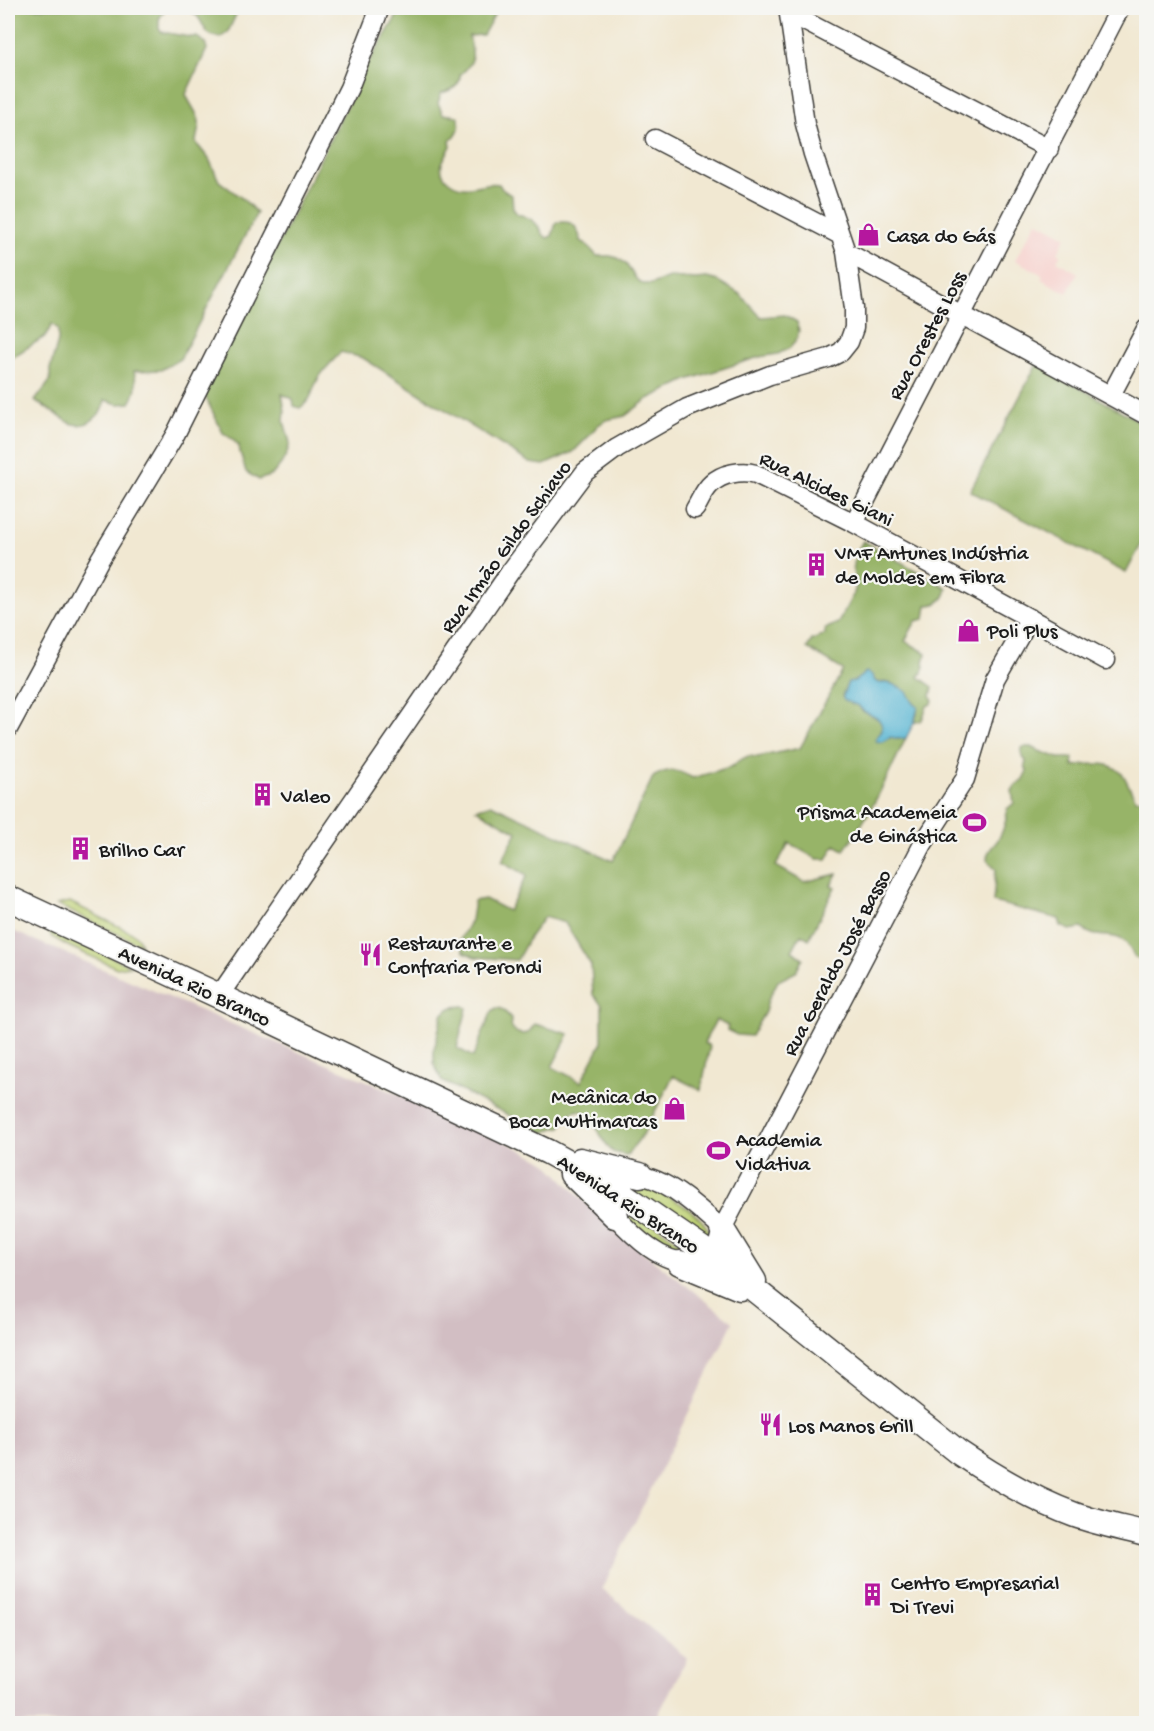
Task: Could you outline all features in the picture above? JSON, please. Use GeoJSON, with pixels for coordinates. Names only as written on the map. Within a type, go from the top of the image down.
{"type":"FeatureCollection","features":[{"type":"Feature","properties":{"kind":"main road","name":"Avenida Rio Branco"},"geometry":{"type":"LineString","coordinates":[[8,898],[548,1152],[615,1189],[711,1255],[958,1452],[994,1476],[1028,1495],[1075,1515],[1146,1534]]}},
{"type":"Feature","properties":{"kind":"main road"},"geometry":{"type":"LineString","coordinates":[[548,1152],[640,1175]]}},
{"type":"Feature","properties":{"kind":"main road"},"geometry":{"type":"LineString","coordinates":[[548,1152],[615,1216]]}},
{"type":"Feature","properties":{"kind":"main road"},"geometry":{"type":"LineString","coordinates":[[722,1229],[765,1298]]}},
{"type":"Feature","properties":{"kind":"main road"},"geometry":{"type":"LineString","coordinates":[[680,1263],[765,1298]]}},
{"type":"Feature","properties":{"kind":"street"},"geometry":{"type":"LineString","coordinates":[[8,729],[100,559],[175,435],[349,88],[380,8]]}},
{"type":"Feature","properties":{"kind":"street","name":"Rua Orestes Loss"},"geometry":{"type":"LineString","coordinates":[[854,524],[1120,8]]}},
{"type":"Feature","properties":{"kind":"street"},"geometry":{"type":"LineString","coordinates":[[788,10],[1048,149]]}},
{"type":"Feature","properties":{"kind":"street","name":"Rua Irmão Gildo Schiavo"},"geometry":{"type":"LineString","coordinates":[[219,996],[510,572],[585,472],[617,448],[687,408],[770,375],[829,358],[841,352],[849,342],[854,328],[854,308],[846,252],[805,124],[788,10]]}},
{"type":"Feature","properties":{"kind":"street"},"geometry":{"type":"LineString","coordinates":[[655,139],[840,235]]}},
{"type":"Feature","properties":{"kind":"street"},"geometry":{"type":"LineString","coordinates":[[846,252],[1146,415]]}},
{"type":"Feature","properties":{"kind":"street"},"geometry":{"type":"LineString","coordinates":[[1111,395],[1146,329]]}},
{"type":"Feature","properties":{"kind":"street","name":"Rua Alcides Giani"},"geometry":{"type":"LineString","coordinates":[[695,509],[709,485],[716,480],[731,474],[748,472],[756,474],[854,524],[1106,660]]}},
{"type":"Feature","properties":{"kind":"street","name":"Rua Geraldo José Basso"},"geometry":{"type":"LineString","coordinates":[[711,1255],[722,1229],[923,844],[965,779],[995,679],[1030,618]]}},
{"type":"Feature","properties":{"kind":"street"},"geometry":{"type":"LineString","coordinates":[[711,1255],[700,1263],[680,1263],[648,1247],[631,1234],[615,1216],[615,1189],[627,1178],[640,1175],[657,1181],[680,1194],[722,1229]]}},
{"type":"Feature","properties":{"kind":"shaded area"},"geometry":{"type":"Polygon","coordinates":[[[1037,221],[1066,237],[1058,252],[1061,254],[1057,261],[1078,273],[1067,293],[1041,279],[1043,275],[1015,260],[1037,221]]]}},
{"type":"Feature","properties":{"kind":"shaded area"},"geometry":{"type":"Polygon","coordinates":[[[8,929],[487,1132],[547,1163],[602,1220],[733,1322],[602,1589],[687,1658],[654,1723],[8,1723],[8,929]]]}},
{"type":"Feature","properties":{"kind":"green space"},"geometry":{"type":"Polygon","coordinates":[[[8,8],[166,8],[159,19],[159,29],[162,32],[197,37],[205,43],[207,49],[186,94],[198,118],[196,143],[209,159],[219,181],[257,213],[180,359],[161,370],[134,371],[136,387],[130,403],[118,404],[105,400],[94,419],[79,425],[69,422],[35,401],[50,381],[50,369],[58,341],[58,329],[52,324],[46,336],[8,360],[8,8]]]}},
{"type":"Feature","properties":{"kind":"green space"},"geometry":{"type":"Polygon","coordinates":[[[185,8],[239,8],[228,32],[220,38],[208,33],[197,16],[185,8]]]}},
{"type":"Feature","properties":{"kind":"green space"},"geometry":{"type":"Polygon","coordinates":[[[402,8],[498,8],[483,35],[469,36],[471,61],[460,75],[457,85],[441,93],[438,103],[443,114],[457,116],[460,123],[459,130],[450,141],[451,146],[442,163],[443,174],[450,182],[465,187],[499,184],[512,196],[513,208],[517,214],[534,222],[544,236],[547,238],[552,236],[556,223],[570,223],[578,231],[581,241],[597,256],[618,258],[643,284],[652,284],[669,277],[707,278],[718,281],[740,294],[761,317],[785,315],[797,322],[799,331],[790,348],[778,354],[759,357],[687,380],[648,399],[625,416],[606,420],[597,426],[573,452],[544,465],[530,463],[363,358],[341,352],[320,375],[310,398],[300,408],[294,406],[293,399],[282,394],[284,421],[290,443],[281,464],[272,475],[259,480],[246,472],[238,445],[223,433],[204,394],[368,63],[402,8]]]}},
{"type":"Feature","properties":{"kind":"green space"},"geometry":{"type":"Polygon","coordinates":[[[1037,364],[1146,425],[1146,535],[1126,573],[970,491],[1037,364]]]}},
{"type":"Feature","properties":{"kind":"green space"},"geometry":{"type":"Polygon","coordinates":[[[863,541],[947,588],[940,601],[927,605],[925,619],[916,621],[905,641],[926,653],[925,667],[919,677],[933,687],[931,696],[933,702],[927,706],[922,720],[914,723],[917,714],[916,705],[895,685],[878,682],[871,674],[848,682],[842,696],[850,703],[859,706],[862,711],[878,719],[882,724],[881,733],[886,739],[906,738],[870,810],[844,850],[835,845],[827,859],[817,859],[789,843],[776,866],[804,882],[837,874],[831,885],[835,887],[809,939],[801,934],[792,951],[803,958],[796,972],[778,981],[768,1000],[765,1012],[751,1036],[737,1035],[727,1030],[728,1026],[716,1020],[704,1043],[710,1046],[701,1090],[673,1076],[644,1133],[627,1155],[613,1152],[593,1122],[581,1111],[574,1112],[561,1127],[544,1133],[442,1081],[434,1063],[434,1050],[442,1015],[453,1007],[467,1008],[457,1048],[473,1057],[491,1013],[496,1008],[501,1009],[511,1018],[511,1026],[517,1033],[528,1033],[535,1024],[569,1034],[552,1067],[581,1082],[602,1042],[602,1005],[593,995],[591,965],[565,923],[544,917],[517,960],[475,957],[464,952],[460,940],[471,920],[474,901],[485,899],[508,911],[527,875],[502,861],[517,832],[476,809],[491,804],[613,861],[653,777],[673,770],[693,778],[733,766],[748,756],[758,757],[800,748],[843,670],[807,648],[812,640],[825,635],[825,629],[838,623],[854,593],[857,583],[853,572],[854,562],[863,541]]]}},
{"type":"Feature","properties":{"kind":"green space"},"geometry":{"type":"Polygon","coordinates":[[[1023,747],[1032,747],[1059,758],[1073,758],[1073,766],[1109,765],[1125,778],[1136,799],[1146,799],[1146,959],[1135,958],[1124,941],[1119,938],[1092,934],[1081,928],[1070,930],[1061,926],[1059,919],[993,902],[996,869],[987,856],[1002,831],[1007,809],[1014,803],[1012,791],[1022,781],[1027,771],[1026,761],[1021,751],[1023,747]]]}},
{"type":"Feature","properties":{"kind":"green space"},"geometry":{"type":"Polygon","coordinates":[[[70,902],[134,934],[141,945],[57,905],[70,902]]]}},
{"type":"Feature","properties":{"kind":"green space"},"geometry":{"type":"Polygon","coordinates":[[[46,926],[130,966],[117,968],[70,947],[52,937],[46,926]]]}},
{"type":"Feature","properties":{"kind":"green space"},"geometry":{"type":"Polygon","coordinates":[[[639,1185],[669,1197],[698,1216],[710,1233],[712,1247],[626,1188],[639,1185]]]}},
{"type":"Feature","properties":{"kind":"green space"},"geometry":{"type":"Polygon","coordinates":[[[617,1199],[702,1258],[677,1255],[653,1242],[630,1224],[617,1199]]]}},
{"type":"Feature","properties":{"kind":"water"},"geometry":{"type":"Polygon","coordinates":[[[866,672],[872,675],[878,683],[889,683],[906,691],[918,707],[914,723],[906,738],[891,737],[882,742],[876,741],[875,739],[882,731],[880,721],[859,706],[843,699],[848,682],[855,681],[866,672]]]}},
{"type":"Feature","properties":{"kind":"place","name":"Casa do Gás"},"geometry":{"type":"Point","coordinates":[869,235]}},
{"type":"Feature","properties":{"kind":"place","name":"VMF Antunes Indústria de Moldes em Fibra"},"geometry":{"type":"Point","coordinates":[817,564]}},
{"type":"Feature","properties":{"kind":"place","name":"Poli Plus"},"geometry":{"type":"Point","coordinates":[969,630]}},
{"type":"Feature","properties":{"kind":"place","name":"Valeo"},"geometry":{"type":"Point","coordinates":[263,795]}},
{"type":"Feature","properties":{"kind":"place","name":"Prisma Academeia de Ginástica"},"geometry":{"type":"Point","coordinates":[975,823]}},
{"type":"Feature","properties":{"kind":"place","name":"Brilho Car"},"geometry":{"type":"Point","coordinates":[81,849]}},
{"type":"Feature","properties":{"kind":"place","name":"Restaurante e Confraria Perondi"},"geometry":{"type":"Point","coordinates":[370,954]}},
{"type":"Feature","properties":{"kind":"place","name":"Mecânica do Boca Multimarcas"},"geometry":{"type":"Point","coordinates":[675,1108]}},
{"type":"Feature","properties":{"kind":"place","name":"Academia Vidativa"},"geometry":{"type":"Point","coordinates":[718,1151]}},
{"type":"Feature","properties":{"kind":"place","name":"Los Manos Grill"},"geometry":{"type":"Point","coordinates":[770,1425]}},
{"type":"Feature","properties":{"kind":"place","name":"Centro Empresarial Di Trevi"},"geometry":{"type":"Point","coordinates":[873,1594]}}]}
